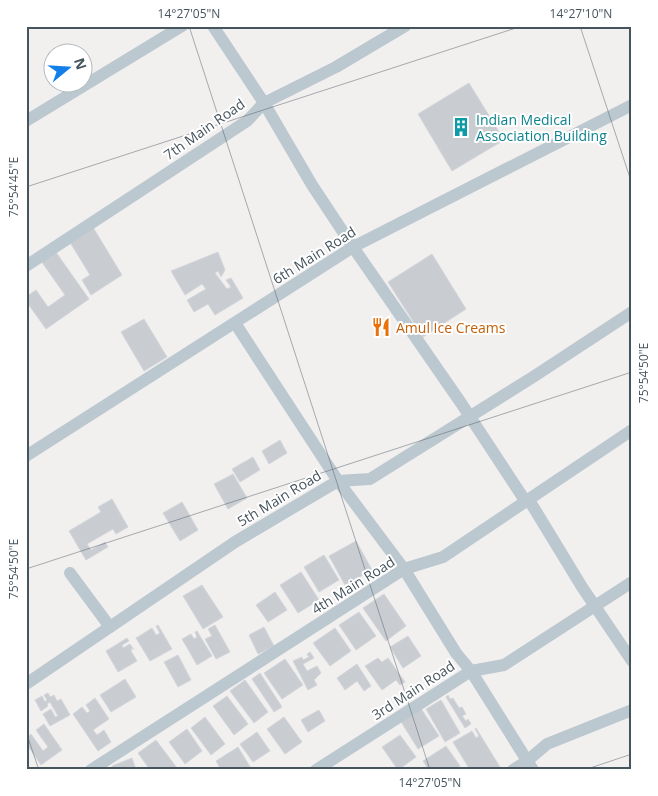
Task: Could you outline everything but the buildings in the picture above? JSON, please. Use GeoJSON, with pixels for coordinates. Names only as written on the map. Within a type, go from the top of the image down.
{"type":"FeatureCollection","features":[{"type":"Feature","properties":{"kind":"street"},"geometry":{"type":"LineString","coordinates":[[26,121],[182,26]]}},
{"type":"Feature","properties":{"kind":"street"},"geometry":{"type":"LineString","coordinates":[[213,26],[264,103],[312,185],[526,502],[529,500],[632,662]]}},
{"type":"Feature","properties":{"kind":"street","name":"7th Main Road"},"geometry":{"type":"LineString","coordinates":[[26,266],[247,121],[264,103],[336,67],[405,26]]}},
{"type":"Feature","properties":{"kind":"street","name":"6th Main Road"},"geometry":{"type":"LineString","coordinates":[[26,456],[353,247],[632,105]]}},
{"type":"Feature","properties":{"kind":"street","name":"5th Main Road"},"geometry":{"type":"LineString","coordinates":[[26,684],[236,542],[338,481],[370,479],[632,312]]}},
{"type":"Feature","properties":{"kind":"street"},"geometry":{"type":"LineString","coordinates":[[235,324],[338,481],[404,569],[456,653],[471,671],[530,765]]}},
{"type":"Feature","properties":{"kind":"street","name":"4th Main Road"},"geometry":{"type":"LineString","coordinates":[[92,770],[404,569],[443,557],[632,430]]}},
{"type":"Feature","properties":{"kind":"street"},"geometry":{"type":"LineString","coordinates":[[70,573],[110,627]]}},
{"type":"Feature","properties":{"kind":"street","name":"3rd Main Road"},"geometry":{"type":"LineString","coordinates":[[316,770],[471,671],[504,665],[632,582]]}},
{"type":"Feature","properties":{"kind":"street"},"geometry":{"type":"LineString","coordinates":[[513,770],[530,765],[547,744],[632,710]]}},
{"type":"Feature","properties":{"kind":"place","name":"Indian Medical Association Building"},"geometry":{"type":"Point","coordinates":[461,127]}},
{"type":"Feature","properties":{"kind":"place","name":"Amul Ice Creams"},"geometry":{"type":"Point","coordinates":[381,327]}}]}
